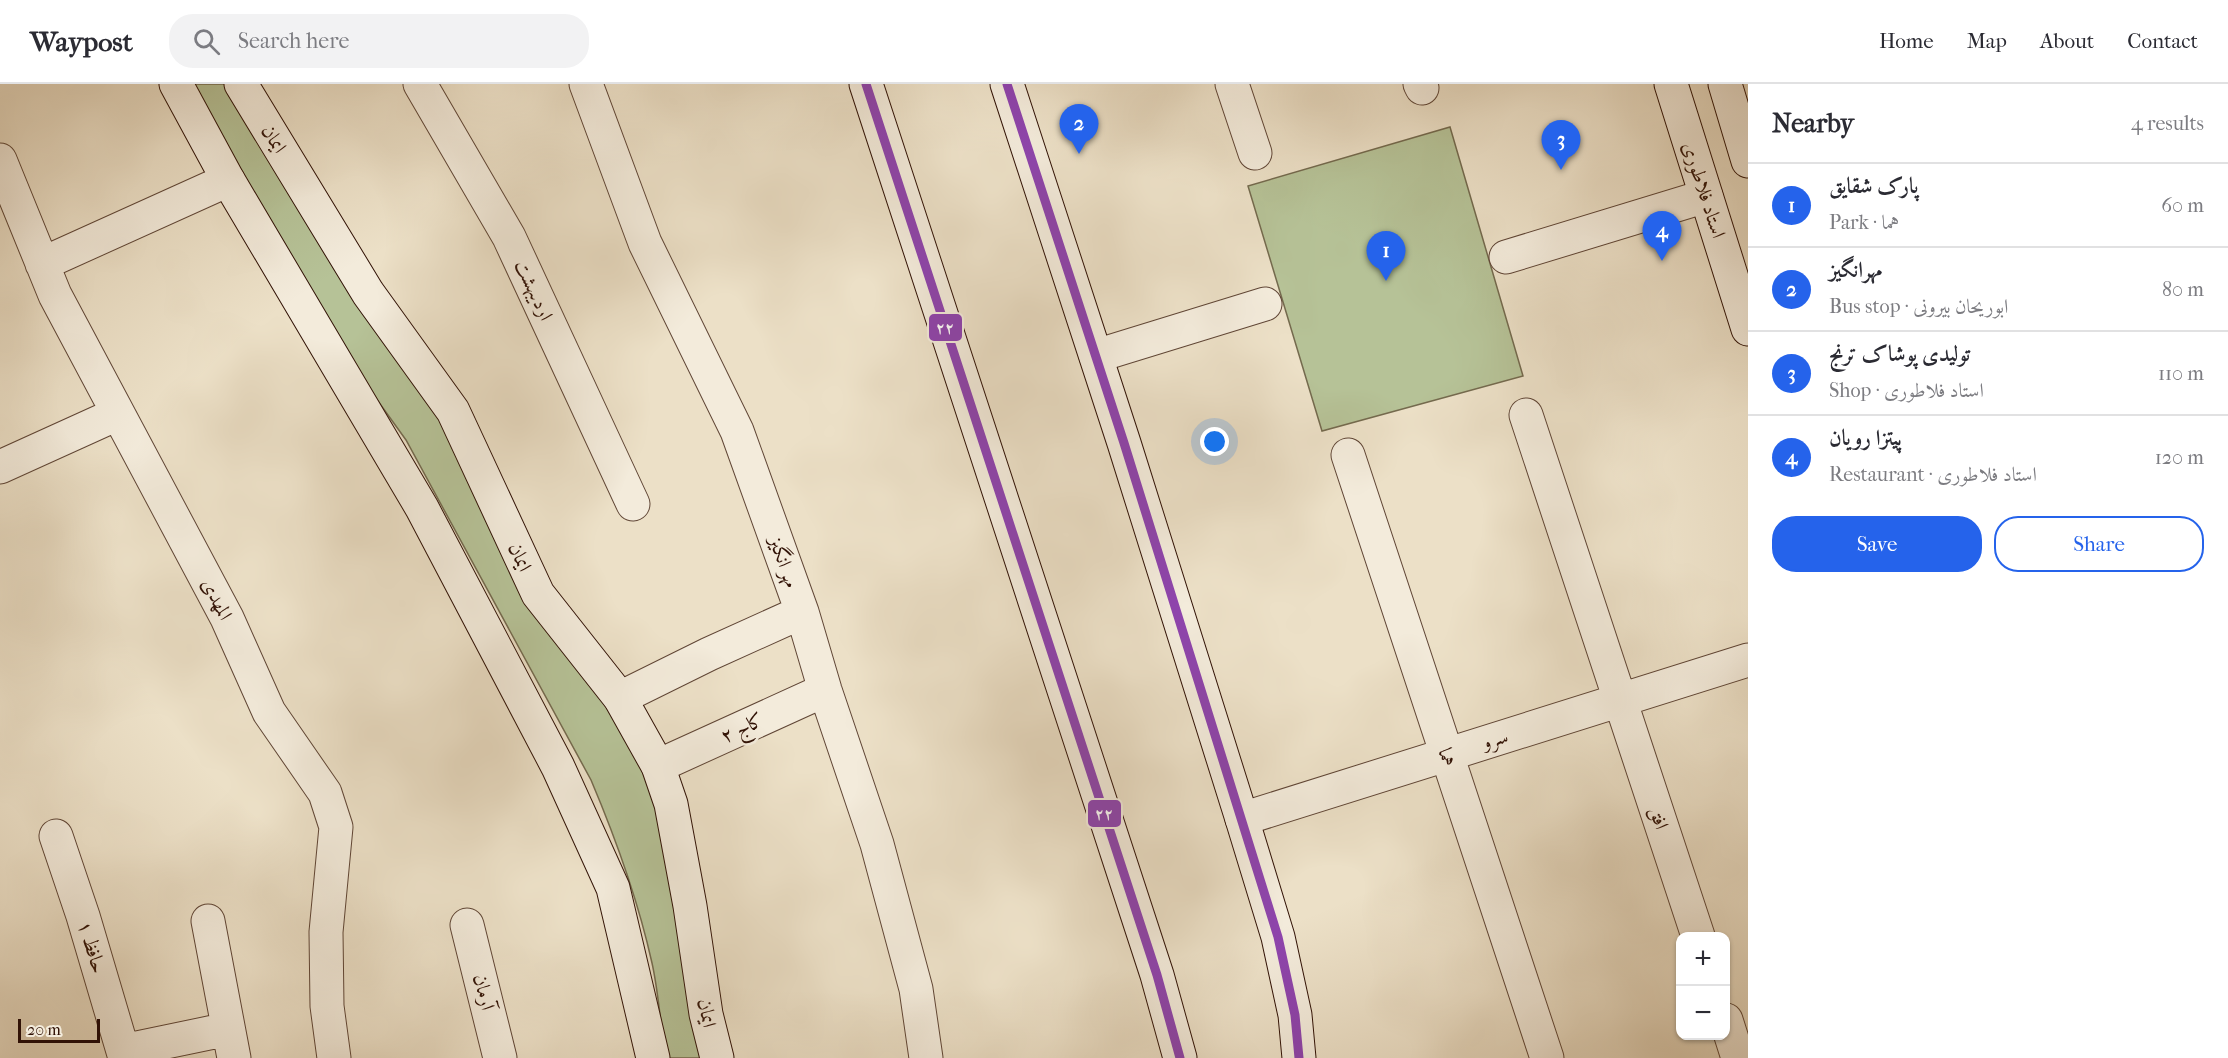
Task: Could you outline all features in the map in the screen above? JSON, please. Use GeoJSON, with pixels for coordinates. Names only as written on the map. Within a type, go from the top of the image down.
{"type":"FeatureCollection","features":[{"type":"Feature","properties":{"kind":"street"},"geometry":{"type":"LineString","coordinates":[[176,84],[228,180],[422,508],[558,766],[613,888],[653,1058]]}},
{"type":"Feature","properties":{"kind":"street","name":"ایمان"},"geometry":{"type":"LineString","coordinates":[[241,84],[368,293],[453,411],[538,594],[620,698],[658,766],[671,804],[690,906],[706,1014],[717,1058]]}},
{"type":"Feature","properties":{"kind":"street","name":"اردیبهشت"},"geometry":{"type":"LineString","coordinates":[[420,84],[509,237],[633,504]]}},
{"type":"Feature","properties":{"kind":"street","name":"مهر انگیز"},"geometry":{"type":"LineString","coordinates":[[586,84],[645,243],[738,431],[802,612],[825,690],[877,844],[916,988],[926,1058]]}},
{"type":"Feature","properties":{"kind":"street"},"geometry":{"type":"LineString","coordinates":[[866,84],[1157,975],[1180,1058]]}},
{"type":"Feature","properties":{"kind":"street"},"geometry":{"type":"LineString","coordinates":[[1007,84],[1096,356],[1278,937],[1294,1015],[1299,1058]]}},
{"type":"Feature","properties":{"kind":"street"},"geometry":{"type":"LineString","coordinates":[[1233,84],[1255,153]]}},
{"type":"Feature","properties":{"kind":"street","name":"استاد فلاطوری"},"geometry":{"type":"LineString","coordinates":[[1671,84],[1748,329]]}},
{"type":"Feature","properties":{"kind":"street"},"geometry":{"type":"LineString","coordinates":[[1725,84],[1748,161]]}},
{"type":"Feature","properties":{"kind":"street","name":"المهدی"},"geometry":{"type":"LineString","coordinates":[[0,160],[55,295],[227,618],[269,712],[325,793],[336,826],[327,932],[327,1006],[334,1058]]}},
{"type":"Feature","properties":{"kind":"street"},"geometry":{"type":"LineString","coordinates":[[42,264],[228,180]]}},
{"type":"Feature","properties":{"kind":"street"},"geometry":{"type":"LineString","coordinates":[[1506,257],[1706,196]]}},
{"type":"Feature","properties":{"kind":"street"},"geometry":{"type":"LineString","coordinates":[[1096,356],[1265,304]]}},
{"type":"Feature","properties":{"kind":"street"},"geometry":{"type":"LineString","coordinates":[[0,467],[117,414]]}},
{"type":"Feature","properties":{"kind":"street","name":"افق"},"geometry":{"type":"LineString","coordinates":[[1526,415],[1697,932]]}},
{"type":"Feature","properties":{"kind":"street","name":"هما"},"geometry":{"type":"LineString","coordinates":[[1348,455],[1547,1058]]}},
{"type":"Feature","properties":{"kind":"street"},"geometry":{"type":"LineString","coordinates":[[620,698],[802,612]]}},
{"type":"Feature","properties":{"kind":"street","name":"سرو"},"geometry":{"type":"LineString","coordinates":[[1242,819],[1748,660]]}},
{"type":"Feature","properties":{"kind":"street","name":"کاج ۲"},"geometry":{"type":"LineString","coordinates":[[658,766],[825,690]]}},
{"type":"Feature","properties":{"kind":"street","name":"حافظ ۱"},"geometry":{"type":"LineString","coordinates":[[57,836],[124,1055]]}},
{"type":"Feature","properties":{"kind":"street"},"geometry":{"type":"LineString","coordinates":[[124,1055],[231,1044],[208,921]]}},
{"type":"Feature","properties":{"kind":"street","name":"آرمان"},"geometry":{"type":"LineString","coordinates":[[468,925],[500,1058]]}},
{"type":"Feature","properties":{"kind":"street"},"geometry":{"type":"LineString","coordinates":[[1730,1035],[1738,1058]]}},
{"type":"Feature","properties":{"kind":"green space"},"geometry":{"type":"Polygon","coordinates":[[[187,84],[235,84],[433,400],[574,654],[656,785],[707,1058],[667,1058],[654,975],[640,916],[618,847],[591,780],[406,440],[344,354],[187,84]]]}},
{"type":"Feature","properties":{"kind":"green space"},"geometry":{"type":"Polygon","coordinates":[[[1450,127],[1523,376],[1322,431],[1248,186],[1450,127]]]}},
{"type":"Feature","properties":{"kind":"transit line","name":"۲۲"},"geometry":{"type":"LineString","coordinates":[[866,84],[1157,975],[1180,1058]]}},
{"type":"Feature","properties":{"kind":"transit line","name":"۲۲"},"geometry":{"type":"LineString","coordinates":[[1007,84],[1124,443],[1278,937],[1295,1015],[1299,1058]]}},
{"type":"Feature","properties":{"kind":"place","name":"مهرانگیز"},"geometry":{"type":"Point","coordinates":[1079,154]}},
{"type":"Feature","properties":{"kind":"place","name":"تولیدی پوشاک ترنج"},"geometry":{"type":"Point","coordinates":[1561,170]}},
{"type":"Feature","properties":{"kind":"place","name":"پیتزا رویان"},"geometry":{"type":"Point","coordinates":[1662,261]}},
{"type":"Feature","properties":{"kind":"place","name":"پارک شقایق"},"geometry":{"type":"Point","coordinates":[1386,281]}}]}
